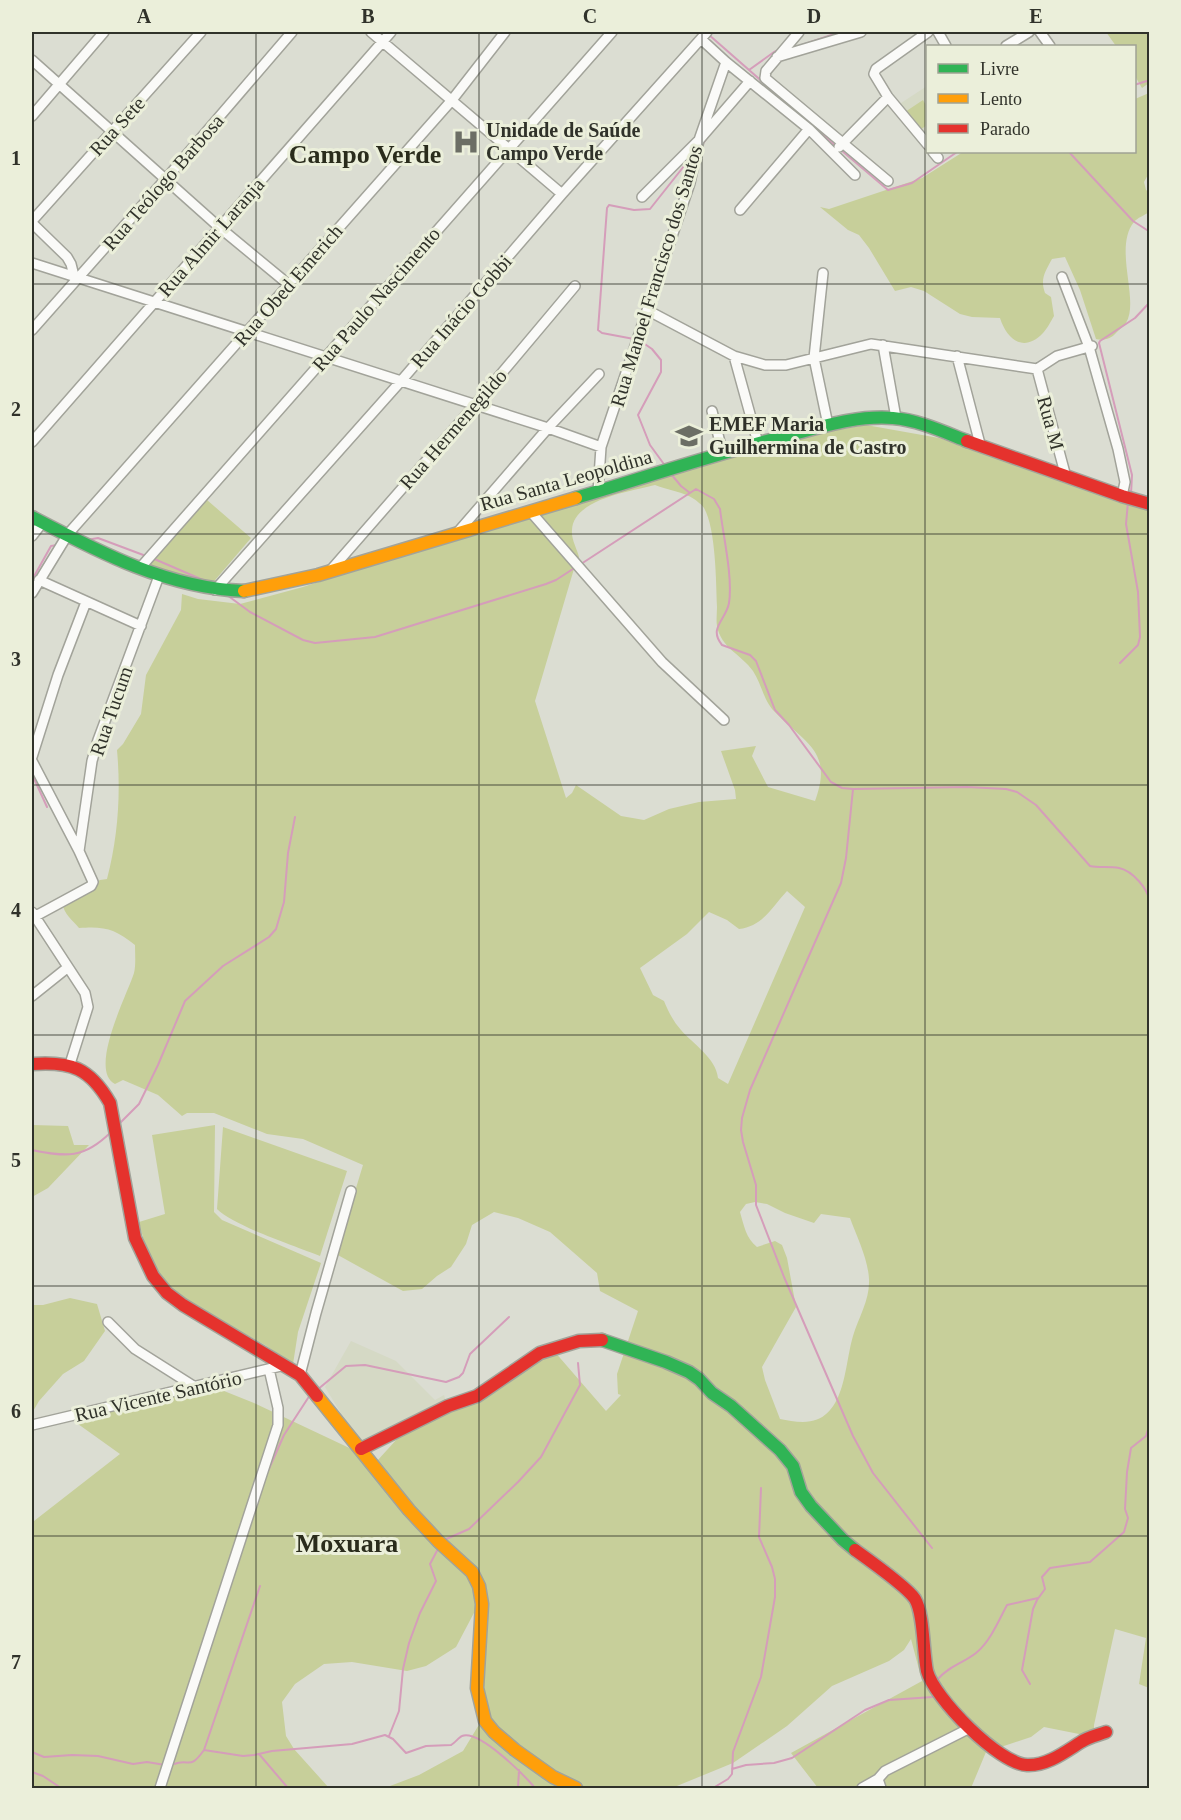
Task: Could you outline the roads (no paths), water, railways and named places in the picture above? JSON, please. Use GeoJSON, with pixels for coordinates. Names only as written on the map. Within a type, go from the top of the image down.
{"type":"FeatureCollection","features":[{"type":"Feature","properties":{"kind":"street"},"geometry":{"type":"LineString","coordinates":[[32,116],[104,32]]}},
{"type":"Feature","properties":{"kind":"street","name":"Rua Sete"},"geometry":{"type":"LineString","coordinates":[[32,222],[201,32]]}},
{"type":"Feature","properties":{"kind":"street","name":"Rua Teólogo Barbosa"},"geometry":{"type":"LineString","coordinates":[[32,330],[292,32]]}},
{"type":"Feature","properties":{"kind":"street"},"geometry":{"type":"LineString","coordinates":[[371,32],[562,194]]}},
{"type":"Feature","properties":{"kind":"street","name":"Rua Almir Laranja"},"geometry":{"type":"LineString","coordinates":[[32,442],[391,32]]}},
{"type":"Feature","properties":{"kind":"street","name":"Rua Obed Emerich"},"geometry":{"type":"LineString","coordinates":[[32,593],[68,534],[452,100],[505,32]]}},
{"type":"Feature","properties":{"kind":"street","name":"Rua Paulo Nascimento"},"geometry":{"type":"LineString","coordinates":[[140,568],[508,147],[612,32]]}},
{"type":"Feature","properties":{"kind":"street"},"geometry":{"type":"LineString","coordinates":[[799,32],[766,71],[765,78],[839,148],[855,175]]}},
{"type":"Feature","properties":{"kind":"street"},"geometry":{"type":"LineString","coordinates":[[778,56],[861,32]]}},
{"type":"Feature","properties":{"kind":"street"},"geometry":{"type":"LineString","coordinates":[[1008,45],[1029,32]]}},
{"type":"Feature","properties":{"kind":"street"},"geometry":{"type":"LineString","coordinates":[[1040,32],[1049,45]]}},
{"type":"Feature","properties":{"kind":"street"},"geometry":{"type":"LineString","coordinates":[[923,33],[876,69],[876,78],[888,97],[926,144]]}},
{"type":"Feature","properties":{"kind":"street"},"geometry":{"type":"LineString","coordinates":[[704,35],[726,62],[809,129],[888,181]]}},
{"type":"Feature","properties":{"kind":"street","name":"Rua Inácio Gobbi"},"geometry":{"type":"LineString","coordinates":[[215,590],[704,35]]}},
{"type":"Feature","properties":{"kind":"street"},"geometry":{"type":"LineString","coordinates":[[32,60],[165,180],[288,284]]}},
{"type":"Feature","properties":{"kind":"street","name":"Rua Manoel Francisco dos Santos"},"geometry":{"type":"LineString","coordinates":[[598,492],[602,447],[690,183],[698,143],[726,62]]}},
{"type":"Feature","properties":{"kind":"street"},"geometry":{"type":"LineString","coordinates":[[642,197],[754,84]]}},
{"type":"Feature","properties":{"kind":"street"},"geometry":{"type":"LineString","coordinates":[[839,148],[888,97]]}},
{"type":"Feature","properties":{"kind":"street"},"geometry":{"type":"LineString","coordinates":[[740,210],[809,129]]}},
{"type":"Feature","properties":{"kind":"street"},"geometry":{"type":"LineString","coordinates":[[32,222],[67,257],[76,277]]}},
{"type":"Feature","properties":{"kind":"street"},"geometry":{"type":"LineString","coordinates":[[32,262],[602,447]]}},
{"type":"Feature","properties":{"kind":"street"},"geometry":{"type":"LineString","coordinates":[[823,273],[814,358],[828,425]]}},
{"type":"Feature","properties":{"kind":"street"},"geometry":{"type":"LineString","coordinates":[[1062,277],[1091,346],[1125,482],[1122,496]]}},
{"type":"Feature","properties":{"kind":"street","name":"Rua Hermenegildo"},"geometry":{"type":"LineString","coordinates":[[329,572],[575,286]]}},
{"type":"Feature","properties":{"kind":"street"},"geometry":{"type":"LineString","coordinates":[[647,310],[734,356],[774,366],[865,344],[1037,369],[1057,356],[1091,346]]}},
{"type":"Feature","properties":{"kind":"street"},"geometry":{"type":"LineString","coordinates":[[882,345],[897,418]]}},
{"type":"Feature","properties":{"kind":"street"},"geometry":{"type":"LineString","coordinates":[[734,356],[758,443]]}},
{"type":"Feature","properties":{"kind":"street"},"geometry":{"type":"LineString","coordinates":[[957,356],[980,444]]}},
{"type":"Feature","properties":{"kind":"street","name":"Rua M"},"geometry":{"type":"LineString","coordinates":[[1037,369],[1066,477]]}},
{"type":"Feature","properties":{"kind":"street","name":"Rua Manoel Francisco dos Santos"},"geometry":{"type":"LineString","coordinates":[[458,532],[548,428],[600,374]]}},
{"type":"Feature","properties":{"kind":"street"},"geometry":{"type":"LineString","coordinates":[[712,411],[723,454]]}},
{"type":"Feature","properties":{"kind":"street","name":"Rua Santa Leopoldina"},"geometry":{"type":"LineString","coordinates":[[37,519],[93,549],[159,576],[215,590],[246,591],[329,572],[758,443],[828,425],[871,417],[897,418],[921,424],[1066,477],[1149,504]]}},
{"type":"Feature","properties":{"kind":"street"},"geometry":{"type":"LineString","coordinates":[[530,511],[662,662],[724,720]]}},
{"type":"Feature","properties":{"kind":"street"},"geometry":{"type":"LineString","coordinates":[[32,536],[37,519]]}},
{"type":"Feature","properties":{"kind":"street","name":"Rua Tucum"},"geometry":{"type":"LineString","coordinates":[[79,851],[95,750],[159,576]]}},
{"type":"Feature","properties":{"kind":"street"},"geometry":{"type":"LineString","coordinates":[[39,580],[141,626]]}},
{"type":"Feature","properties":{"kind":"street"},"geometry":{"type":"LineString","coordinates":[[70,1064],[88,1001],[85,993],[32,916],[91,886],[93,882],[32,759],[58,675],[86,602]]}},
{"type":"Feature","properties":{"kind":"street"},"geometry":{"type":"LineString","coordinates":[[32,996],[67,968]]}},
{"type":"Feature","properties":{"kind":"street"},"geometry":{"type":"LineString","coordinates":[[32,1064],[52,1062],[70,1064],[92,1076],[103,1089],[110,1102],[131,1221],[142,1256],[153,1276],[167,1293],[183,1305],[300,1375],[409,1510],[472,1572],[479,1586],[482,1604],[477,1688],[485,1721],[515,1750],[553,1778],[576,1788]]}},
{"type":"Feature","properties":{"kind":"street"},"geometry":{"type":"LineString","coordinates":[[300,1375],[351,1191]]}},
{"type":"Feature","properties":{"kind":"street"},"geometry":{"type":"LineString","coordinates":[[108,1322],[135,1349],[195,1387]]}},
{"type":"Feature","properties":{"kind":"street"},"geometry":{"type":"LineString","coordinates":[[361,1449],[448,1406],[477,1396],[540,1353],[579,1341],[603,1340],[689,1372],[705,1384],[716,1397],[739,1412],[780,1450],[793,1466],[801,1492],[811,1506],[843,1540],[915,1599],[919,1612],[927,1671],[933,1685],[968,1729],[1004,1755],[1026,1765],[1051,1760],[1082,1741],[1106,1732]]}},
{"type":"Feature","properties":{"kind":"street","name":"Rua Vicente Santório"},"geometry":{"type":"LineString","coordinates":[[32,1425],[285,1365]]}},
{"type":"Feature","properties":{"kind":"street"},"geometry":{"type":"LineString","coordinates":[[160,1788],[278,1425],[278,1408],[269,1370]]}},
{"type":"Feature","properties":{"kind":"street"},"geometry":{"type":"LineString","coordinates":[[862,1788],[879,1784],[885,1771],[968,1729]]}},
{"type":"Feature","properties":{"kind":"waterway"},"geometry":{"type":"LineString","coordinates":[[802,45],[840,32]]}},
{"type":"Feature","properties":{"kind":"waterway"},"geometry":{"type":"LineString","coordinates":[[708,34],[837,147]]}},
{"type":"Feature","properties":{"kind":"waterway"},"geometry":{"type":"LineString","coordinates":[[749,70],[779,50]]}},
{"type":"Feature","properties":{"kind":"waterway"},"geometry":{"type":"LineString","coordinates":[[1136,84],[1150,80]]}},
{"type":"Feature","properties":{"kind":"waterway"},"geometry":{"type":"LineString","coordinates":[[702,145],[709,135]]}},
{"type":"Feature","properties":{"kind":"waterway"},"geometry":{"type":"LineString","coordinates":[[841,150],[888,190],[912,183],[956,153]]}},
{"type":"Feature","properties":{"kind":"waterway"},"geometry":{"type":"LineString","coordinates":[[1070,153],[1133,221],[1150,232]]}},
{"type":"Feature","properties":{"kind":"waterway"},"geometry":{"type":"LineString","coordinates":[[634,339],[602,333],[598,330],[607,208],[609,205],[634,210],[650,209],[692,156]]}},
{"type":"Feature","properties":{"kind":"waterway"},"geometry":{"type":"LineString","coordinates":[[1131,494],[1132,475],[1099,343],[1135,318],[1150,302]]}},
{"type":"Feature","properties":{"kind":"waterway"},"geometry":{"type":"LineString","coordinates":[[639,340],[652,349],[661,360],[661,372],[638,415],[650,445],[666,467]]}},
{"type":"Feature","properties":{"kind":"waterway"},"geometry":{"type":"LineString","coordinates":[[671,474],[690,493]]}},
{"type":"Feature","properties":{"kind":"waterway"},"geometry":{"type":"LineString","coordinates":[[581,564],[696,489],[714,499],[720,509],[730,581],[729,603],[717,629],[718,639],[722,645],[750,655],[756,661],[775,710],[789,725],[831,782],[842,788],[853,789],[967,787],[1006,789],[1017,792],[1036,805],[1090,866],[1124,870],[1143,886],[1150,902]]}},
{"type":"Feature","properties":{"kind":"waterway"},"geometry":{"type":"LineString","coordinates":[[1120,663],[1138,645],[1140,637],[1138,592],[1126,524],[1128,502]]}},
{"type":"Feature","properties":{"kind":"waterway"},"geometry":{"type":"LineString","coordinates":[[87,540],[98,538],[146,556]]}},
{"type":"Feature","properties":{"kind":"waterway"},"geometry":{"type":"LineString","coordinates":[[32,580],[51,546],[57,545]]}},
{"type":"Feature","properties":{"kind":"waterway"},"geometry":{"type":"LineString","coordinates":[[152,558],[210,583]]}},
{"type":"Feature","properties":{"kind":"waterway"},"geometry":{"type":"LineString","coordinates":[[227,595],[250,612],[303,640],[315,643],[375,637],[546,584],[576,567]]}},
{"type":"Feature","properties":{"kind":"waterway"},"geometry":{"type":"LineString","coordinates":[[32,774],[47,807]]}},
{"type":"Feature","properties":{"kind":"waterway"},"geometry":{"type":"LineString","coordinates":[[853,789],[841,883],[750,1090],[741,1130],[756,1185],[756,1205],[784,1277],[853,1436],[873,1473],[932,1548]]}},
{"type":"Feature","properties":{"kind":"waterway"},"geometry":{"type":"LineString","coordinates":[[119,1124],[139,1104],[185,1001],[223,966],[269,937],[276,929],[284,902],[288,853],[295,817]]}},
{"type":"Feature","properties":{"kind":"waterway"},"geometry":{"type":"LineString","coordinates":[[32,1150],[55,1154],[74,1154],[92,1147],[111,1132]]}},
{"type":"Feature","properties":{"kind":"waterway"},"geometry":{"type":"LineString","coordinates":[[317,1390],[346,1366],[365,1365],[446,1382],[463,1373],[470,1354],[509,1317]]}},
{"type":"Feature","properties":{"kind":"waterway"},"geometry":{"type":"LineString","coordinates":[[444,1540],[469,1529],[541,1457],[580,1385],[578,1363]]}},
{"type":"Feature","properties":{"kind":"waterway"},"geometry":{"type":"LineString","coordinates":[[268,1471],[284,1435],[310,1395]]}},
{"type":"Feature","properties":{"kind":"waterway"},"geometry":{"type":"LineString","coordinates":[[1030,1684],[1022,1670],[1033,1609],[1045,1589],[1042,1577],[1050,1568],[1090,1562],[1124,1532],[1128,1518],[1125,1509],[1131,1448],[1146,1436],[1150,1423]]}},
{"type":"Feature","properties":{"kind":"waterway"},"geometry":{"type":"LineString","coordinates":[[713,1788],[732,1774],[733,1752],[761,1677],[775,1597],[772,1567],[759,1537],[761,1488]]}},
{"type":"Feature","properties":{"kind":"waterway"},"geometry":{"type":"LineString","coordinates":[[389,1736],[399,1711],[403,1669],[409,1643],[420,1613],[436,1581],[430,1564],[439,1547]]}},
{"type":"Feature","properties":{"kind":"waterway"},"geometry":{"type":"LineString","coordinates":[[174,1764],[192,1762],[204,1750],[260,1586]]}},
{"type":"Feature","properties":{"kind":"waterway"},"geometry":{"type":"LineString","coordinates":[[937,1680],[947,1671],[971,1657],[986,1643],[1007,1605],[1038,1598]]}},
{"type":"Feature","properties":{"kind":"waterway"},"geometry":{"type":"LineString","coordinates":[[732,1769],[792,1758],[865,1710],[889,1700],[933,1697]]}},
{"type":"Feature","properties":{"kind":"waterway"},"geometry":{"type":"LineString","coordinates":[[204,1750],[243,1756],[352,1744],[385,1735],[393,1739],[406,1753],[426,1746],[451,1745],[462,1736],[470,1736],[490,1746],[535,1788]]}},
{"type":"Feature","properties":{"kind":"waterway"},"geometry":{"type":"LineString","coordinates":[[32,1752],[44,1757],[98,1756],[133,1764],[147,1762],[165,1765]]}},
{"type":"Feature","properties":{"kind":"waterway"},"geometry":{"type":"LineString","coordinates":[[172,1765],[176,1753]]}},
{"type":"Feature","properties":{"kind":"waterway"},"geometry":{"type":"LineString","coordinates":[[259,1754],[288,1788]]}},
{"type":"Feature","properties":{"kind":"waterway"},"geometry":{"type":"LineString","coordinates":[[518,1788],[519,1770]]}},
{"type":"Feature","properties":{"kind":"waterway"},"geometry":{"type":"LineString","coordinates":[[32,1772],[43,1776],[61,1788]]}},
{"type":"Feature","properties":{"kind":"place","name":"Unidade de Saúde Campo Verde"},"geometry":{"type":"Point","coordinates":[466,142]}},
{"type":"Feature","properties":{"kind":"place","name":"EMEF Maria Guilhermina de Castro"},"geometry":{"type":"Point","coordinates":[689,436]}},
{"type":"Feature","properties":{"kind":"district","name":"Campo Verde"},"geometry":{"type":"Point","coordinates":[365,154]}},
{"type":"Feature","properties":{"kind":"district","name":"Moxuara"},"geometry":{"type":"Point","coordinates":[347,1543]}}]}
